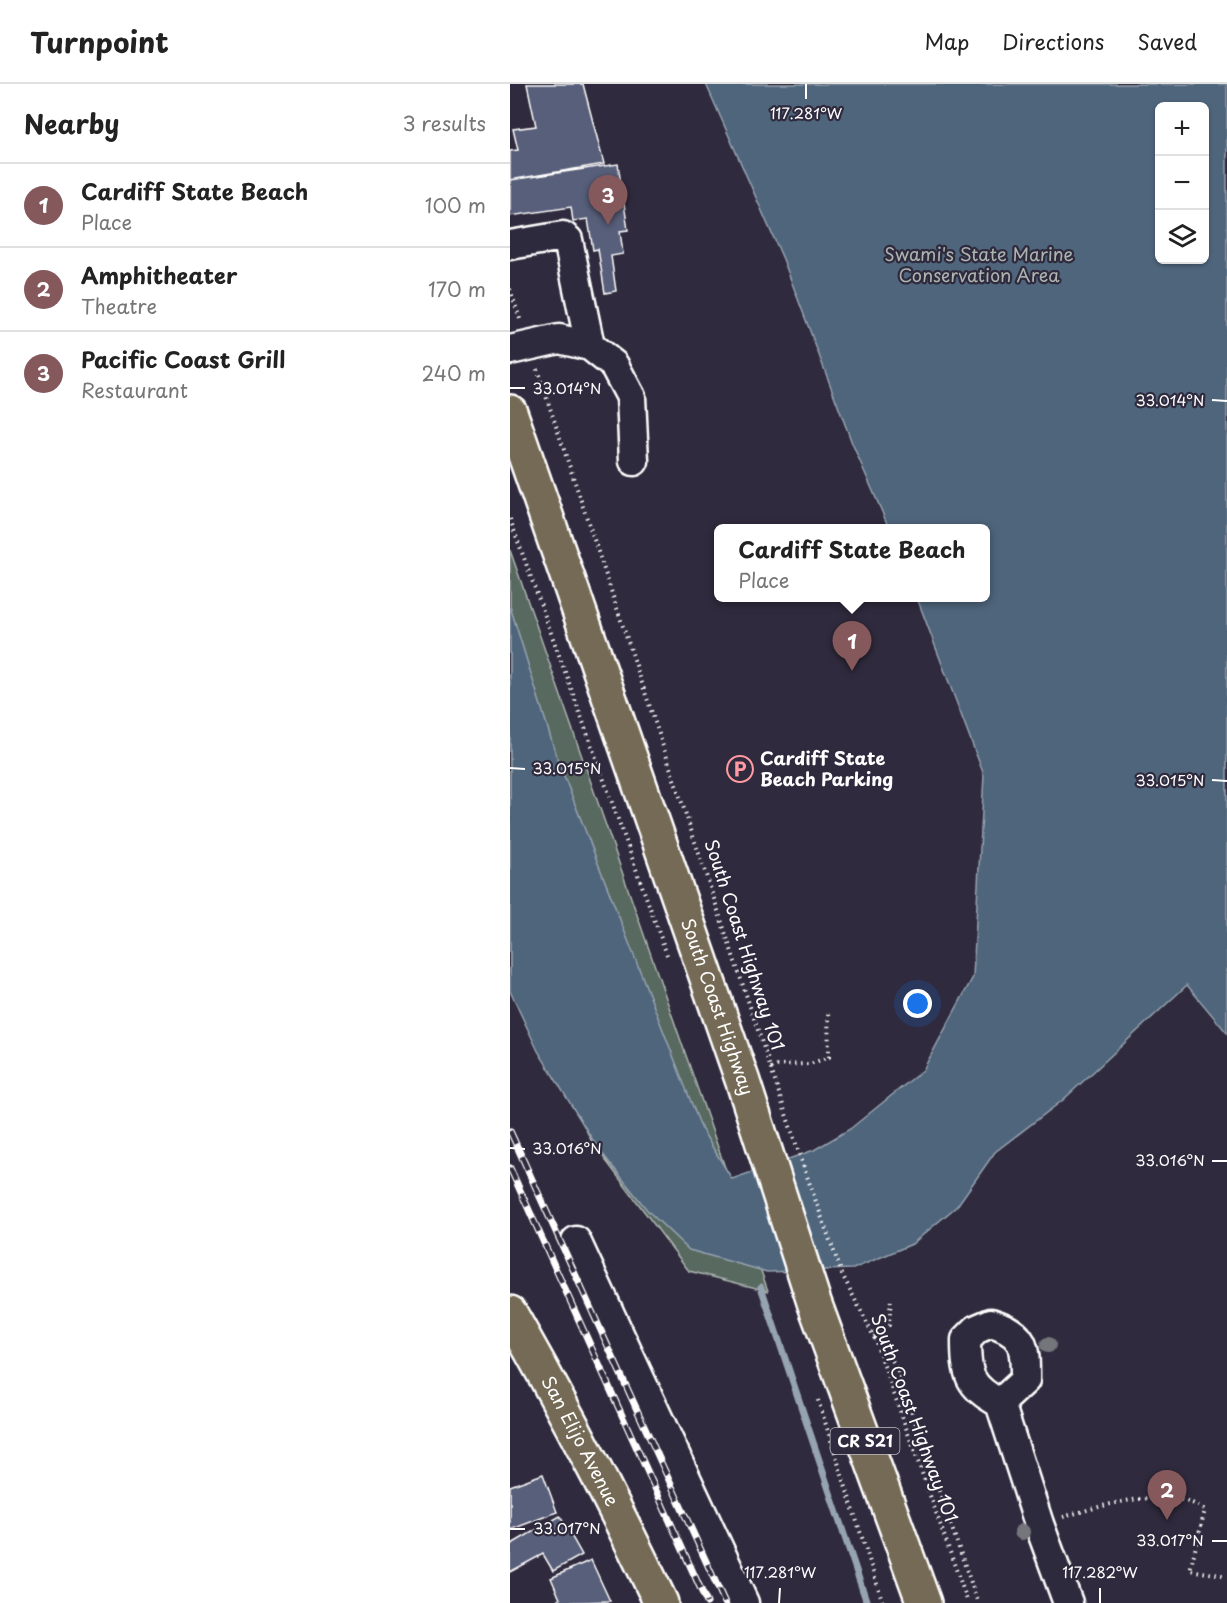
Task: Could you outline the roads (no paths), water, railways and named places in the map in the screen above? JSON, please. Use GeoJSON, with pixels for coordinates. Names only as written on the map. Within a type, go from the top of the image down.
{"type":"FeatureCollection","features":[{"type":"Feature","properties":{"kind":"main road","name":"South Coast Highway"},"geometry":{"type":"LineString","coordinates":[[510,412],[757,1075],[807,1279],[924,1603]]}},
{"type":"Feature","properties":{"kind":"main road","name":"San Elijo Avenue"},"geometry":{"type":"LineString","coordinates":[[510,1313],[569,1419],[660,1603]]}},
{"type":"Feature","properties":{"kind":"lane"},"geometry":{"type":"LineString","coordinates":[[510,244],[550,236],[563,236],[568,240],[590,346]]}},
{"type":"Feature","properties":{"kind":"lane"},"geometry":{"type":"LineString","coordinates":[[519,347],[559,339],[590,346],[614,365],[631,397],[634,461]]}},
{"type":"Feature","properties":{"kind":"lane"},"geometry":{"type":"LineString","coordinates":[[576,1241],[744,1603]]}},
{"type":"Feature","properties":{"kind":"lane"},"geometry":{"type":"LineString","coordinates":[[1000,1403],[1039,1524],[1068,1603]]}},
{"type":"Feature","properties":{"kind":"water","name":"Swami's State Marine Conservation Area"},"geometry":{"type":"Polygon","coordinates":[[[706,84],[1227,84],[1227,1033],[1187,985],[1063,1100],[995,1152],[957,1206],[912,1244],[853,1269],[767,1272],[689,1250],[648,1211],[597,1147],[538,1051],[510,991],[510,606],[557,758],[702,1130],[732,1179],[814,1150],[850,1129],[923,1070],[973,977],[984,775],[919,602],[990,602],[990,524],[887,524],[852,443],[783,259],[706,84]]]}},
{"type":"Feature","properties":{"kind":"waterway"},"geometry":{"type":"LineString","coordinates":[[761,1287],[867,1603]]}},
{"type":"Feature","properties":{"kind":"railway"},"geometry":{"type":"LineString","coordinates":[[510,1131],[725,1603]]}},
{"type":"Feature","properties":{"kind":"railway"},"geometry":{"type":"LineString","coordinates":[[510,1168],[707,1603]]}},
{"type":"Feature","properties":{"kind":"place","name":"Pacific Coast Grill"},"geometry":{"type":"Point","coordinates":[608,225]}},
{"type":"Feature","properties":{"kind":"place","name":"Cardiff State Beach"},"geometry":{"type":"Point","coordinates":[852,671]}},
{"type":"Feature","properties":{"kind":"place","name":"Cardiff State Beach Parking"},"geometry":{"type":"Point","coordinates":[740,769]}},
{"type":"Feature","properties":{"kind":"place","name":"Amphitheater"},"geometry":{"type":"Point","coordinates":[1167,1520]}}]}
